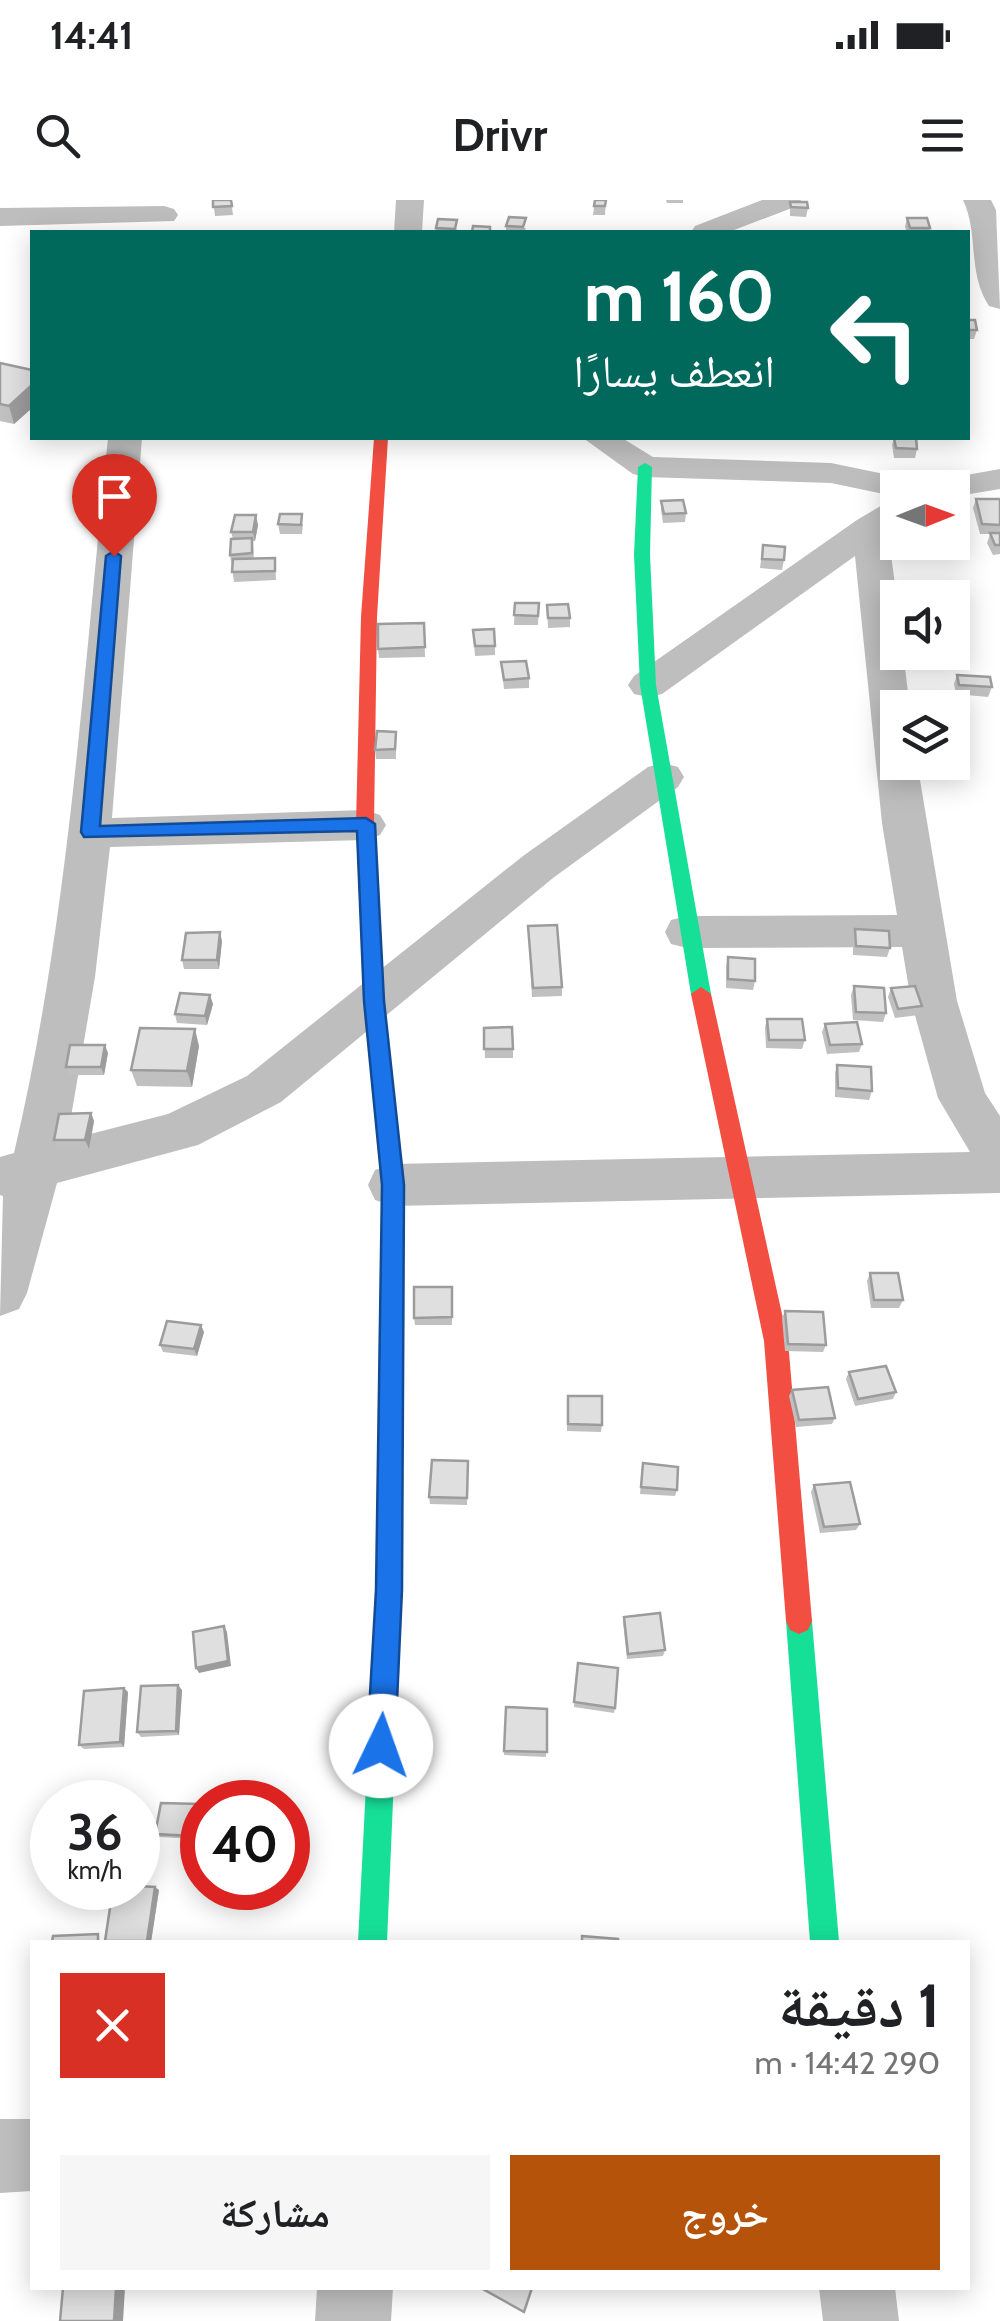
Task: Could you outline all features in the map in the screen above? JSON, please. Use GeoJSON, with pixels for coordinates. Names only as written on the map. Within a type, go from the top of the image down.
{"type":"FeatureCollection","features":[{"type":"Feature","properties":{"kind":"street"},"geometry":{"type":"LineString","coordinates":[[408,230],[410,200]]}},
{"type":"Feature","properties":{"kind":"street"},"geometry":{"type":"LineString","coordinates":[[714,230],[787,200]]}},
{"type":"Feature","properties":{"kind":"street"},"geometry":{"type":"LineString","coordinates":[[976,200],[982,210],[988,268],[1000,300]]}},
{"type":"Feature","properties":{"kind":"street"},"geometry":{"type":"LineString","coordinates":[[0,217],[163,216]]}},
{"type":"Feature","properties":{"kind":"street"},"geometry":{"type":"LineString","coordinates":[[0,1293],[18,1173],[67,1026],[90,832],[125,440]]}},
{"type":"Feature","properties":{"kind":"street"},"geometry":{"type":"LineString","coordinates":[[372,1940],[389,1590],[393,1185],[374,1001],[366,824],[368,617],[381,440]]}},
{"type":"Feature","properties":{"kind":"street"},"geometry":{"type":"LineString","coordinates":[[603,440],[646,467],[818,472],[880,483]]}},
{"type":"Feature","properties":{"kind":"street"},"geometry":{"type":"LineString","coordinates":[[803,440],[818,472]]}},
{"type":"Feature","properties":{"kind":"street"},"geometry":{"type":"LineString","coordinates":[[646,467],[642,556],[648,685],[687,932],[776,1341],[825,1940]]}},
{"type":"Feature","properties":{"kind":"street"},"geometry":{"type":"LineString","coordinates":[[970,484],[1000,479]]}},
{"type":"Feature","properties":{"kind":"street"},"geometry":{"type":"LineString","coordinates":[[648,685],[880,522]]}},
{"type":"Feature","properties":{"kind":"street"},"geometry":{"type":"LineString","coordinates":[[887,560],[903,823],[934,1002],[962,1098],[1000,1158]]}},
{"type":"Feature","properties":{"kind":"street"},"geometry":{"type":"LineString","coordinates":[[18,1173],[180,1131],[264,1089],[538,868],[663,777]]}},
{"type":"Feature","properties":{"kind":"street"},"geometry":{"type":"LineString","coordinates":[[90,832],[366,824]]}},
{"type":"Feature","properties":{"kind":"street"},"geometry":{"type":"LineString","coordinates":[[687,932],[922,932]]}},
{"type":"Feature","properties":{"kind":"street"},"geometry":{"type":"LineString","coordinates":[[393,1185],[1000,1172]]}},
{"type":"Feature","properties":{"kind":"street"},"geometry":{"type":"LineString","coordinates":[[0,2156],[30,2154]]}},
{"type":"Feature","properties":{"kind":"street"},"geometry":{"type":"LineString","coordinates":[[353,2321],[355,2290]]}},
{"type":"Feature","properties":{"kind":"street"},"geometry":{"type":"LineString","coordinates":[[857,2290],[861,2321]]}},
{"type":"Feature","properties":{"kind":"building"},"geometry":{"type":"Polygon","coordinates":[[[213,200],[231,200],[232,206],[213,207],[213,200]]]}},
{"type":"Feature","properties":{"kind":"building"},"geometry":{"type":"Polygon","coordinates":[[[595,200],[606,200],[605,206],[594,206],[595,200]]]}},
{"type":"Feature","properties":{"kind":"building"},"geometry":{"type":"Polygon","coordinates":[[[790,202],[807,202],[808,208],[791,207],[790,202]]]}},
{"type":"Feature","properties":{"kind":"building"},"geometry":{"type":"Polygon","coordinates":[[[509,217],[526,218],[523,227],[506,226],[509,217]]]}},
{"type":"Feature","properties":{"kind":"building"},"geometry":{"type":"Polygon","coordinates":[[[907,218],[927,218],[930,228],[910,228],[907,218]]]}},
{"type":"Feature","properties":{"kind":"building"},"geometry":{"type":"Polygon","coordinates":[[[438,219],[457,220],[455,229],[436,228],[438,219]]]}},
{"type":"Feature","properties":{"kind":"building"},"geometry":{"type":"Polygon","coordinates":[[[0,363],[30,370],[30,387],[9,406],[0,404],[0,363]]]}},
{"type":"Feature","properties":{"kind":"building"},"geometry":{"type":"Polygon","coordinates":[[[894,440],[916,440],[917,449],[896,448],[894,440]]]}},
{"type":"Feature","properties":{"kind":"building"},"geometry":{"type":"Polygon","coordinates":[[[976,499],[1000,499],[1000,525],[982,524],[976,499]]]}},
{"type":"Feature","properties":{"kind":"building"},"geometry":{"type":"Polygon","coordinates":[[[683,500],[686,513],[664,514],[661,501],[683,500]]]}},
{"type":"Feature","properties":{"kind":"building"},"geometry":{"type":"Polygon","coordinates":[[[280,514],[302,514],[301,525],[278,524],[280,514]]]}},
{"type":"Feature","properties":{"kind":"building"},"geometry":{"type":"Polygon","coordinates":[[[235,515],[256,515],[253,532],[231,532],[235,515]]]}},
{"type":"Feature","properties":{"kind":"building"},"geometry":{"type":"Polygon","coordinates":[[[990,533],[1000,533],[1000,545],[995,545],[990,533]]]}},
{"type":"Feature","properties":{"kind":"building"},"geometry":{"type":"Polygon","coordinates":[[[252,538],[252,553],[230,555],[231,539],[252,538]]]}},
{"type":"Feature","properties":{"kind":"building"},"geometry":{"type":"Polygon","coordinates":[[[763,545],[785,547],[784,560],[762,559],[763,545]]]}},
{"type":"Feature","properties":{"kind":"building"},"geometry":{"type":"Polygon","coordinates":[[[275,558],[275,571],[232,572],[233,559],[275,558]]]}},
{"type":"Feature","properties":{"kind":"building"},"geometry":{"type":"Polygon","coordinates":[[[515,603],[539,603],[538,616],[514,615],[515,603]]]}},
{"type":"Feature","properties":{"kind":"building"},"geometry":{"type":"Polygon","coordinates":[[[568,604],[570,618],[548,618],[547,605],[568,604]]]}},
{"type":"Feature","properties":{"kind":"building"},"geometry":{"type":"Polygon","coordinates":[[[424,623],[425,647],[378,649],[378,624],[424,623]]]}},
{"type":"Feature","properties":{"kind":"building"},"geometry":{"type":"Polygon","coordinates":[[[494,629],[495,646],[475,646],[473,630],[494,629]]]}},
{"type":"Feature","properties":{"kind":"building"},"geometry":{"type":"Polygon","coordinates":[[[526,661],[529,678],[504,680],[501,662],[526,661]]]}},
{"type":"Feature","properties":{"kind":"building"},"geometry":{"type":"Polygon","coordinates":[[[957,675],[990,677],[992,687],[959,685],[957,675]]]}},
{"type":"Feature","properties":{"kind":"building"},"geometry":{"type":"Polygon","coordinates":[[[377,731],[396,732],[395,749],[375,750],[377,731]]]}},
{"type":"Feature","properties":{"kind":"building"},"geometry":{"type":"Polygon","coordinates":[[[557,925],[562,987],[533,988],[528,926],[557,925]]]}},
{"type":"Feature","properties":{"kind":"building"},"geometry":{"type":"Polygon","coordinates":[[[855,929],[889,931],[890,948],[856,946],[855,929]]]}},
{"type":"Feature","properties":{"kind":"building"},"geometry":{"type":"Polygon","coordinates":[[[220,932],[217,960],[182,960],[186,933],[220,932]]]}},
{"type":"Feature","properties":{"kind":"building"},"geometry":{"type":"Polygon","coordinates":[[[728,957],[755,959],[755,981],[728,979],[728,957]]]}},
{"type":"Feature","properties":{"kind":"building"},"geometry":{"type":"Polygon","coordinates":[[[854,986],[884,988],[886,1013],[856,1012],[854,986]]]}},
{"type":"Feature","properties":{"kind":"building"},"geometry":{"type":"Polygon","coordinates":[[[915,986],[922,1006],[898,1009],[891,988],[915,986]]]}},
{"type":"Feature","properties":{"kind":"building"},"geometry":{"type":"Polygon","coordinates":[[[180,993],[210,995],[205,1016],[175,1014],[180,993]]]}},
{"type":"Feature","properties":{"kind":"building"},"geometry":{"type":"Polygon","coordinates":[[[767,1019],[802,1019],[805,1040],[769,1040],[767,1019]]]}},
{"type":"Feature","properties":{"kind":"building"},"geometry":{"type":"Polygon","coordinates":[[[857,1022],[862,1044],[830,1045],[825,1024],[857,1022]]]}},
{"type":"Feature","properties":{"kind":"building"},"geometry":{"type":"Polygon","coordinates":[[[512,1027],[513,1049],[484,1049],[484,1028],[512,1027]]]}},
{"type":"Feature","properties":{"kind":"building"},"geometry":{"type":"Polygon","coordinates":[[[140,1028],[195,1029],[187,1071],[131,1070],[140,1028]]]}},
{"type":"Feature","properties":{"kind":"building"},"geometry":{"type":"Polygon","coordinates":[[[70,1045],[105,1045],[101,1067],[66,1067],[70,1045]]]}},
{"type":"Feature","properties":{"kind":"building"},"geometry":{"type":"Polygon","coordinates":[[[837,1065],[871,1067],[872,1091],[838,1088],[837,1065]]]}},
{"type":"Feature","properties":{"kind":"building"},"geometry":{"type":"Polygon","coordinates":[[[91,1113],[85,1140],[54,1140],[59,1114],[91,1113]]]}},
{"type":"Feature","properties":{"kind":"building"},"geometry":{"type":"Polygon","coordinates":[[[870,1273],[898,1273],[903,1300],[874,1300],[870,1273]]]}},
{"type":"Feature","properties":{"kind":"building"},"geometry":{"type":"Polygon","coordinates":[[[414,1287],[452,1287],[452,1317],[414,1318],[414,1287]]]}},
{"type":"Feature","properties":{"kind":"building"},"geometry":{"type":"Polygon","coordinates":[[[785,1311],[823,1312],[826,1345],[788,1344],[785,1311]]]}},
{"type":"Feature","properties":{"kind":"building"},"geometry":{"type":"Polygon","coordinates":[[[167,1321],[201,1325],[194,1349],[160,1345],[167,1321]]]}},
{"type":"Feature","properties":{"kind":"building"},"geometry":{"type":"Polygon","coordinates":[[[886,1366],[896,1392],[858,1399],[849,1372],[886,1366]]]}},
{"type":"Feature","properties":{"kind":"building"},"geometry":{"type":"Polygon","coordinates":[[[828,1387],[835,1418],[799,1420],[792,1390],[828,1387]]]}},
{"type":"Feature","properties":{"kind":"building"},"geometry":{"type":"Polygon","coordinates":[[[568,1396],[602,1396],[602,1425],[568,1424],[568,1396]]]}},
{"type":"Feature","properties":{"kind":"building"},"geometry":{"type":"Polygon","coordinates":[[[432,1460],[468,1461],[467,1498],[429,1497],[432,1460]]]}},
{"type":"Feature","properties":{"kind":"building"},"geometry":{"type":"Polygon","coordinates":[[[643,1463],[678,1467],[677,1490],[641,1487],[643,1463]]]}},
{"type":"Feature","properties":{"kind":"building"},"geometry":{"type":"Polygon","coordinates":[[[850,1482],[860,1524],[824,1527],[814,1485],[850,1482]]]}},
{"type":"Feature","properties":{"kind":"building"},"geometry":{"type":"Polygon","coordinates":[[[660,1613],[665,1650],[628,1654],[624,1617],[660,1613]]]}},
{"type":"Feature","properties":{"kind":"building"},"geometry":{"type":"Polygon","coordinates":[[[224,1626],[228,1661],[196,1668],[193,1632],[224,1626]]]}},
{"type":"Feature","properties":{"kind":"building"},"geometry":{"type":"Polygon","coordinates":[[[578,1663],[618,1668],[615,1708],[574,1702],[578,1663]]]}},
{"type":"Feature","properties":{"kind":"building"},"geometry":{"type":"Polygon","coordinates":[[[178,1685],[176,1731],[137,1732],[141,1686],[178,1685]]]}},
{"type":"Feature","properties":{"kind":"building"},"geometry":{"type":"Polygon","coordinates":[[[124,1688],[120,1742],[79,1745],[84,1691],[124,1688]]]}},
{"type":"Feature","properties":{"kind":"building"},"geometry":{"type":"Polygon","coordinates":[[[506,1707],[547,1709],[547,1752],[504,1751],[506,1707]]]}},
{"type":"Feature","properties":{"kind":"building"},"geometry":{"type":"Polygon","coordinates":[[[161,1803],[180,1804],[180,1835],[160,1834],[161,1803]]]}},
{"type":"Feature","properties":{"kind":"building"},"geometry":{"type":"Polygon","coordinates":[[[110,1910],[152,1910],[147,1940],[105,1940],[110,1910]]]}},
{"type":"Feature","properties":{"kind":"building"},"geometry":{"type":"Polygon","coordinates":[[[98,1934],[98,1940],[52,1940],[53,1936],[98,1934]]]}},
{"type":"Feature","properties":{"kind":"building"},"geometry":{"type":"Polygon","coordinates":[[[582,1936],[618,1939],[618,1940],[582,1940],[582,1936]]]}},
{"type":"Feature","properties":{"kind":"building"},"geometry":{"type":"Polygon","coordinates":[[[63,2290],[116,2290],[114,2321],[60,2321],[63,2290]]]}},
{"type":"Feature","properties":{"kind":"building"},"geometry":{"type":"Polygon","coordinates":[[[485,2290],[531,2290],[524,2312],[485,2290]]]}},
{"type":"Feature","properties":{"kind":"traffic: fast"},"geometry":{"type":"LineString","coordinates":[[645,467],[642,555],[648,685],[701,994]]}},
{"type":"Feature","properties":{"kind":"traffic: fast"},"geometry":{"type":"LineString","coordinates":[[372,1940],[389,1589],[393,1185],[373,989]]}},
{"type":"Feature","properties":{"kind":"traffic: fast"},"geometry":{"type":"LineString","coordinates":[[799,1621],[825,1940]]}},
{"type":"Feature","properties":{"kind":"traffic: jam"},"geometry":{"type":"LineString","coordinates":[[373,989],[365,825],[369,617],[381,440]]}},
{"type":"Feature","properties":{"kind":"traffic: jam"},"geometry":{"type":"LineString","coordinates":[[701,994],[776,1341],[799,1621]]}},
{"type":"Feature","properties":{"kind":"route"},"geometry":{"type":"LineString","coordinates":[[114,556],[90,832],[366,824],[374,1001],[393,1185],[389,1590],[381,1746]]}}]}
